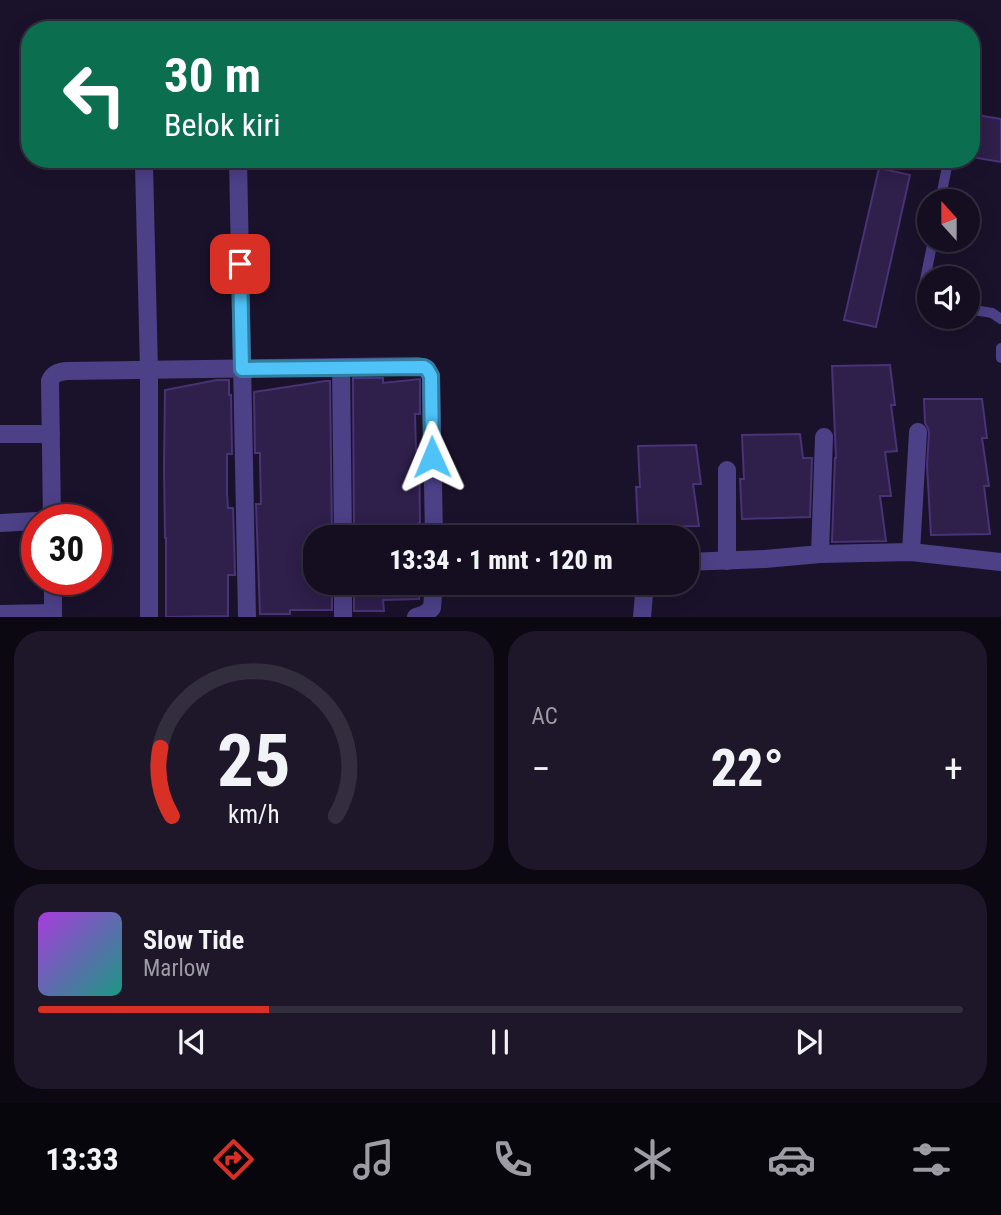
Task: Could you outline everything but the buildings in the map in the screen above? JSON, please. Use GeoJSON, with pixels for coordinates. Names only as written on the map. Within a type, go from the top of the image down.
{"type":"FeatureCollection","features":[{"type":"Feature","properties":{"kind":"street"},"geometry":{"type":"LineString","coordinates":[[144,168],[149,370],[149,617]]}},
{"type":"Feature","properties":{"kind":"street"},"geometry":{"type":"LineString","coordinates":[[238,168],[247,617]]}},
{"type":"Feature","properties":{"kind":"street"},"geometry":{"type":"LineString","coordinates":[[52,504],[50,381],[54,374],[67,371],[418,366],[430,372],[434,525]]}},
{"type":"Feature","properties":{"kind":"street"},"geometry":{"type":"LineString","coordinates":[[341,367],[343,525]]}},
{"type":"Feature","properties":{"kind":"street"},"geometry":{"type":"LineString","coordinates":[[911,552],[919,432]]}},
{"type":"Feature","properties":{"kind":"street"},"geometry":{"type":"LineString","coordinates":[[0,434],[51,434]]}},
{"type":"Feature","properties":{"kind":"street"},"geometry":{"type":"LineString","coordinates":[[820,554],[824,437]]}},
{"type":"Feature","properties":{"kind":"street"},"geometry":{"type":"LineString","coordinates":[[727,470],[727,561]]}},
{"type":"Feature","properties":{"kind":"street"},"geometry":{"type":"LineString","coordinates":[[0,523],[21,522]]}},
{"type":"Feature","properties":{"kind":"street"},"geometry":{"type":"LineString","coordinates":[[699,562],[820,554],[911,552],[1001,562]]}},
{"type":"Feature","properties":{"kind":"street"},"geometry":{"type":"LineString","coordinates":[[0,614],[53,615],[53,595]]}},
{"type":"Feature","properties":{"kind":"street"},"geometry":{"type":"LineString","coordinates":[[343,595],[343,617]]}},
{"type":"Feature","properties":{"kind":"street"},"geometry":{"type":"LineString","coordinates":[[416,617],[432,608],[433,595]]}},
{"type":"Feature","properties":{"kind":"street"},"geometry":{"type":"LineString","coordinates":[[642,617],[644,595]]}},
{"type":"Feature","properties":{"kind":"lane"},"geometry":{"type":"LineString","coordinates":[[942,189],[947,168]]}},
{"type":"Feature","properties":{"kind":"lane"},"geometry":{"type":"LineString","coordinates":[[980,311],[992,313],[1001,319]]}},
{"type":"Feature","properties":{"kind":"lane"},"geometry":{"type":"LineString","coordinates":[[1001,348],[1001,358]]}},
{"type":"Feature","properties":{"kind":"route"},"geometry":{"type":"LineString","coordinates":[[240,264],[242,369],[424,367],[431,376],[432,457]]}}]}
